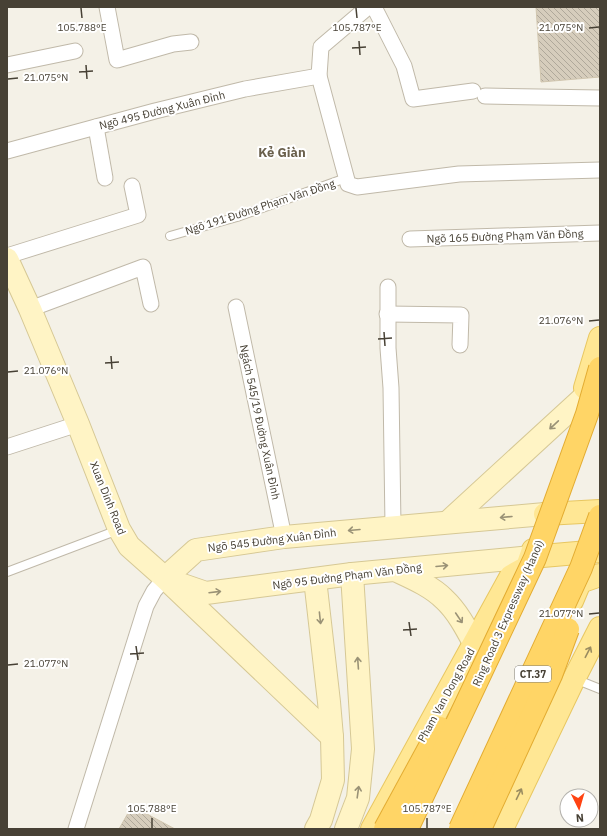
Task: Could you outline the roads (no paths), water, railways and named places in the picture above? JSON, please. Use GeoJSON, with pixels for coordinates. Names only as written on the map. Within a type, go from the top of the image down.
{"type":"FeatureCollection","features":[{"type":"Feature","properties":{"kind":"highway","name":"Ring Road 3 Expressway (Hanoi)"},"geometry":{"type":"LineString","coordinates":[[407,829],[531,561],[587,414],[600,368]]}},
{"type":"Feature","properties":{"kind":"highway","name":"CT.37"},"geometry":{"type":"LineString","coordinates":[[460,829],[581,568],[600,516]]}},
{"type":"Feature","properties":{"kind":"highway"},"geometry":{"type":"LineString","coordinates":[[480,829],[551,675],[600,534]]}},
{"type":"Feature","properties":{"kind":"highway"},"geometry":{"type":"LineString","coordinates":[[386,829],[398,803],[531,561]]}},
{"type":"Feature","properties":{"kind":"main road","name":"Pham Van Dong Road"},"geometry":{"type":"LineString","coordinates":[[401,829],[531,581],[531,561],[600,338]]}},
{"type":"Feature","properties":{"kind":"main road"},"geometry":{"type":"LineString","coordinates":[[545,514],[600,511]]}},
{"type":"Feature","properties":{"kind":"main road"},"geometry":{"type":"LineString","coordinates":[[531,561],[600,551]]}},
{"type":"Feature","properties":{"kind":"main road","name":"Pham Van Dong Road"},"geometry":{"type":"LineString","coordinates":[[372,829],[511,576],[531,561]]}},
{"type":"Feature","properties":{"kind":"main road"},"geometry":{"type":"LineString","coordinates":[[471,829],[544,671],[580,582],[600,575]]}},
{"type":"Feature","properties":{"kind":"main road"},"geometry":{"type":"LineString","coordinates":[[502,829],[600,628]]}},
{"type":"Feature","properties":{"kind":"street"},"geometry":{"type":"LineString","coordinates":[[107,7],[117,60],[173,44],[191,42]]}},
{"type":"Feature","properties":{"kind":"street","name":"Ngõ 191 Đường Phạm Văn Đồng"},"geometry":{"type":"LineString","coordinates":[[346,178],[319,76],[321,47],[368,7]]}},
{"type":"Feature","properties":{"kind":"street"},"geometry":{"type":"LineString","coordinates":[[374,7],[404,66],[413,99],[479,93],[600,98]]}},
{"type":"Feature","properties":{"kind":"street"},"geometry":{"type":"LineString","coordinates":[[7,65],[75,51]]}},
{"type":"Feature","properties":{"kind":"street","name":"Ngõ 495 Đường Xuân Đỉnh"},"geometry":{"type":"LineString","coordinates":[[7,151],[155,111],[245,89],[319,76]]}},
{"type":"Feature","properties":{"kind":"street"},"geometry":{"type":"LineString","coordinates":[[96,128],[105,178]]}},
{"type":"Feature","properties":{"kind":"street"},"geometry":{"type":"LineString","coordinates":[[346,178],[348,184],[357,187],[459,174],[600,170]]}},
{"type":"Feature","properties":{"kind":"street"},"geometry":{"type":"LineString","coordinates":[[7,256],[138,216],[132,186]]}},
{"type":"Feature","properties":{"kind":"street","name":"Ngõ 165 Đường Phạm Văn Đồng"},"geometry":{"type":"LineString","coordinates":[[410,239],[600,233]]}},
{"type":"Feature","properties":{"kind":"street","name":"Xuan Dinh Road"},"geometry":{"type":"LineString","coordinates":[[7,259],[30,309],[78,424],[119,530],[129,546],[165,578],[332,737]]}},
{"type":"Feature","properties":{"kind":"street"},"geometry":{"type":"LineString","coordinates":[[30,309],[143,266],[151,304]]}},
{"type":"Feature","properties":{"kind":"street"},"geometry":{"type":"LineString","coordinates":[[388,287],[387,314],[391,388],[393,526],[545,514]]}},
{"type":"Feature","properties":{"kind":"street","name":"Ngách 545/19 Đường Xuân Đỉnh"},"geometry":{"type":"LineString","coordinates":[[236,307],[284,537]]}},
{"type":"Feature","properties":{"kind":"street"},"geometry":{"type":"LineString","coordinates":[[387,314],[461,315],[460,345]]}},
{"type":"Feature","properties":{"kind":"street"},"geometry":{"type":"LineString","coordinates":[[449,521],[582,398]]}},
{"type":"Feature","properties":{"kind":"street"},"geometry":{"type":"LineString","coordinates":[[7,447],[78,424]]}},
{"type":"Feature","properties":{"kind":"street","name":"Ngõ 545 Đường Xuân Đỉnh"},"geometry":{"type":"LineString","coordinates":[[76,829],[146,606],[154,591],[165,578],[196,550],[284,537],[393,526]]}},
{"type":"Feature","properties":{"kind":"street","name":"Ngõ 95 Đường Phạm Văn Đồng"},"geometry":{"type":"LineString","coordinates":[[165,578],[206,593],[352,574],[531,561]]}},
{"type":"Feature","properties":{"kind":"street"},"geometry":{"type":"LineString","coordinates":[[396,570],[426,585],[444,598],[459,616],[474,643]]}},
{"type":"Feature","properties":{"kind":"street"},"geometry":{"type":"LineString","coordinates":[[346,829],[358,798],[363,749],[352,574]]}},
{"type":"Feature","properties":{"kind":"street"},"geometry":{"type":"LineString","coordinates":[[315,579],[332,737],[333,780],[316,829]]}},
{"type":"Feature","properties":{"kind":"lane","name":"Ngõ 191 Đường Phạm Văn Đồng"},"geometry":{"type":"LineString","coordinates":[[170,236],[237,217],[346,178]]}},
{"type":"Feature","properties":{"kind":"lane"},"geometry":{"type":"LineString","coordinates":[[7,572],[119,530]]}},
{"type":"Feature","properties":{"kind":"lane"},"geometry":{"type":"LineString","coordinates":[[574,679],[600,689]]}},
{"type":"Feature","properties":{"kind":"district","name":"Kẻ Giàn"},"geometry":{"type":"Point","coordinates":[282,152]}}]}
